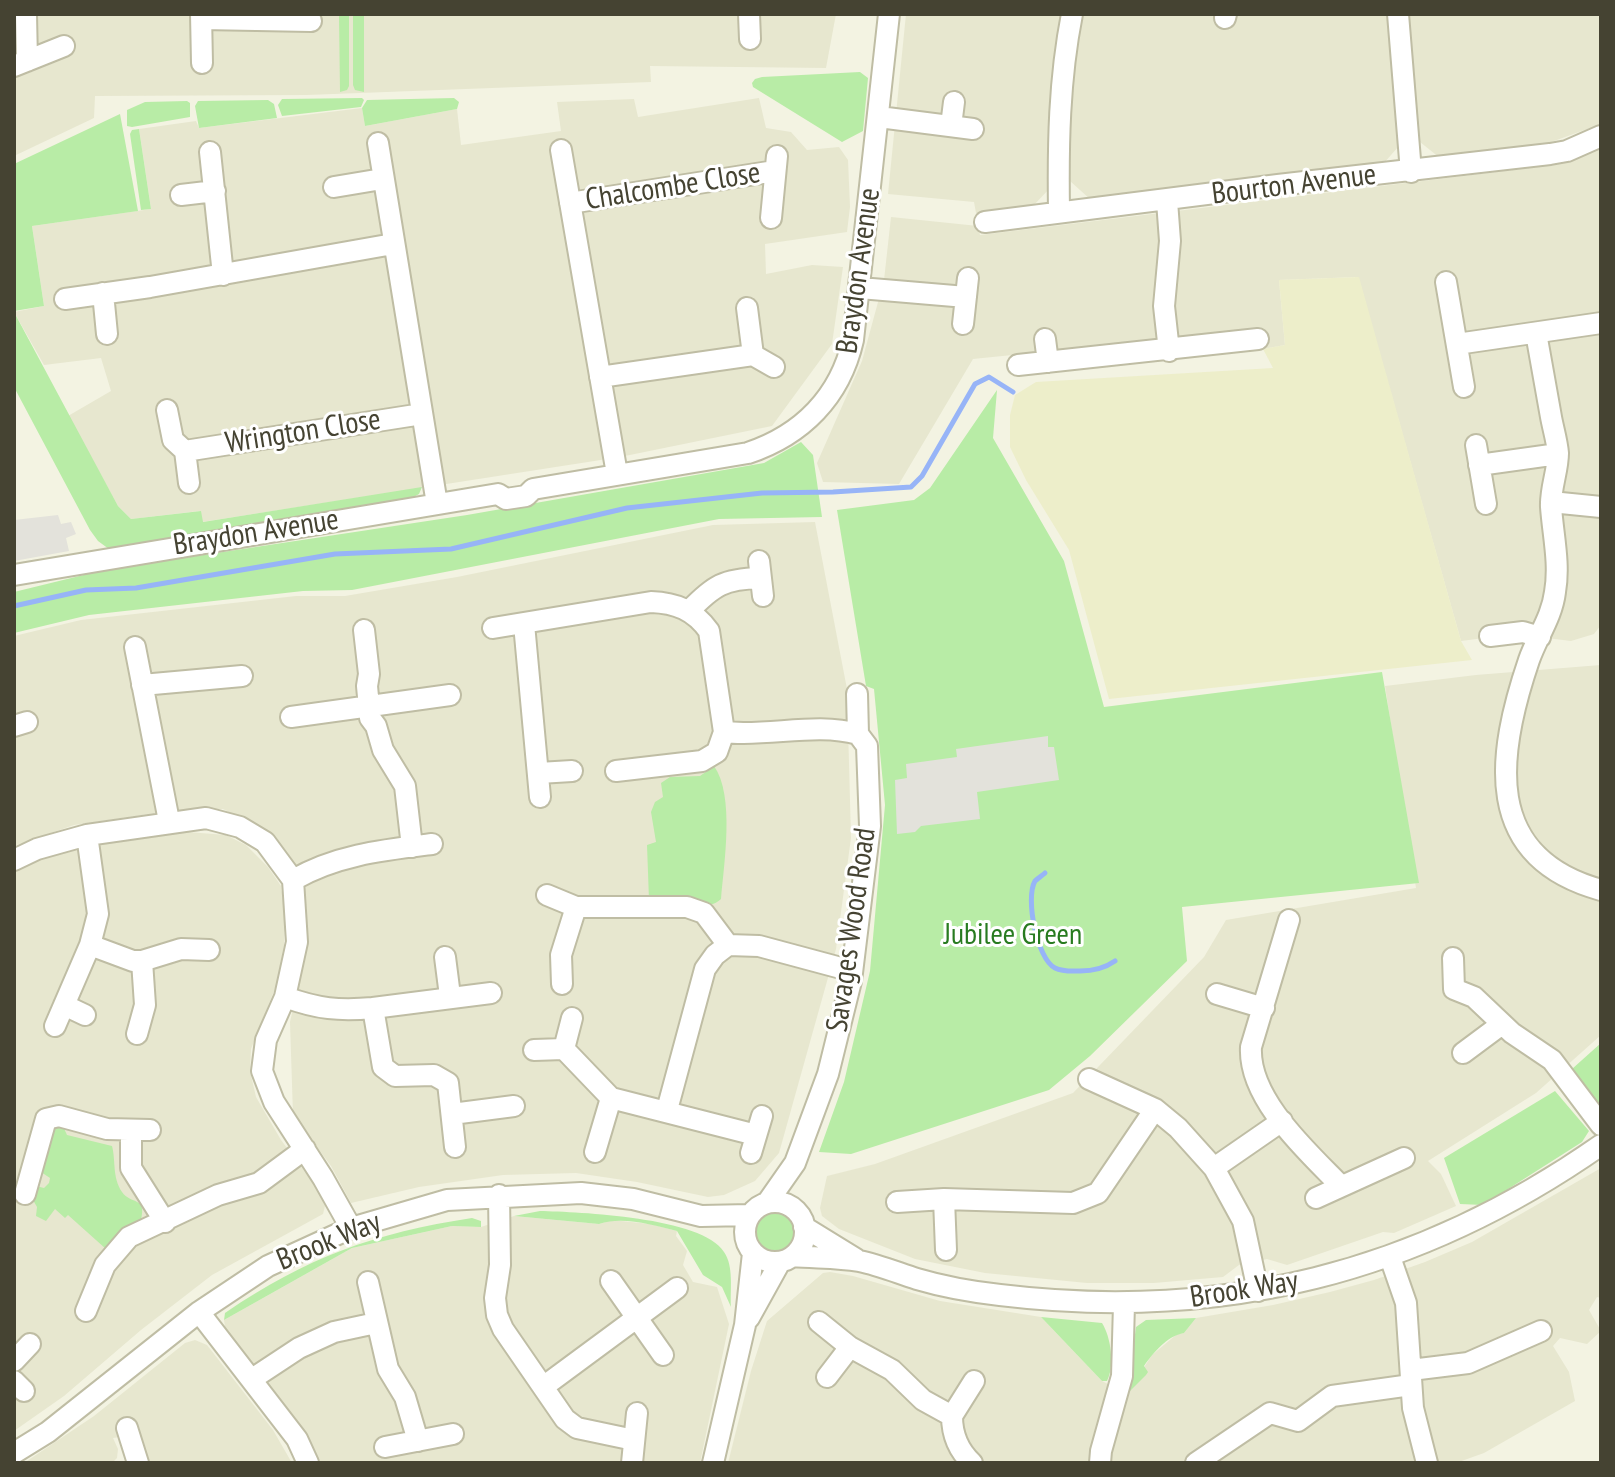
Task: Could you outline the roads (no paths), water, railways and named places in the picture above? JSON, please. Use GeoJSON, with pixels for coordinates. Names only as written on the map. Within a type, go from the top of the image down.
{"type":"FeatureCollection","features":[{"type":"Feature","properties":{"kind":"street"},"geometry":{"type":"LineString","coordinates":[[26,14],[20,63],[64,46]]}},
{"type":"Feature","properties":{"kind":"street"},"geometry":{"type":"LineString","coordinates":[[749,14],[750,39]]}},
{"type":"Feature","properties":{"kind":"street","name":"Braydon Avenue"},"geometry":{"type":"LineString","coordinates":[[14,575],[498,494],[506,499],[526,496],[533,489],[748,453],[796,431],[832,395],[849,362],[860,288],[889,14]]}},
{"type":"Feature","properties":{"kind":"street"},"geometry":{"type":"LineString","coordinates":[[1059,212],[1058,121],[1065,47],[1072,14]]}},
{"type":"Feature","properties":{"kind":"street"},"geometry":{"type":"LineString","coordinates":[[1398,14],[1411,172]]}},
{"type":"Feature","properties":{"kind":"street"},"geometry":{"type":"LineString","coordinates":[[202,63],[202,16],[311,21]]}},
{"type":"Feature","properties":{"kind":"street"},"geometry":{"type":"LineString","coordinates":[[951,126],[954,102]]}},
{"type":"Feature","properties":{"kind":"street"},"geometry":{"type":"LineString","coordinates":[[879,117],[973,129]]}},
{"type":"Feature","properties":{"kind":"street","name":"Bourton Avenue"},"geometry":{"type":"LineString","coordinates":[[985,222],[1559,152],[1601,136]]}},
{"type":"Feature","properties":{"kind":"street","name":"Wrington Close"},"geometry":{"type":"LineString","coordinates":[[378,143],[437,504]]}},
{"type":"Feature","properties":{"kind":"street","name":"Chalcombe Close"},"geometry":{"type":"LineString","coordinates":[[561,150],[617,474]]}},
{"type":"Feature","properties":{"kind":"street"},"geometry":{"type":"LineString","coordinates":[[210,152],[223,275]]}},
{"type":"Feature","properties":{"kind":"street","name":"Chalcombe Close"},"geometry":{"type":"LineString","coordinates":[[570,203],[776,164],[771,218]]}},
{"type":"Feature","properties":{"kind":"street"},"geometry":{"type":"LineString","coordinates":[[334,187],[382,179]]}},
{"type":"Feature","properties":{"kind":"street"},"geometry":{"type":"LineString","coordinates":[[181,195],[215,191]]}},
{"type":"Feature","properties":{"kind":"street"},"geometry":{"type":"LineString","coordinates":[[1167,201],[1170,241],[1164,306],[1169,351]]}},
{"type":"Feature","properties":{"kind":"street"},"geometry":{"type":"LineString","coordinates":[[65,299],[223,275],[393,244]]}},
{"type":"Feature","properties":{"kind":"street"},"geometry":{"type":"LineString","coordinates":[[1446,282],[1464,387]]}},
{"type":"Feature","properties":{"kind":"street"},"geometry":{"type":"LineString","coordinates":[[860,288],[967,288],[963,324]]}},
{"type":"Feature","properties":{"kind":"street"},"geometry":{"type":"LineString","coordinates":[[103,293],[107,334]]}},
{"type":"Feature","properties":{"kind":"street"},"geometry":{"type":"LineString","coordinates":[[747,308],[753,355]]}},
{"type":"Feature","properties":{"kind":"street"},"geometry":{"type":"LineString","coordinates":[[1457,344],[1601,323]]}},
{"type":"Feature","properties":{"kind":"street"},"geometry":{"type":"LineString","coordinates":[[1536,333],[1558,454],[1551,502],[1557,568],[1555,594],[1522,683],[1507,751],[1505,791],[1512,818],[1523,838],[1549,865],[1574,881],[1601,890]]}},
{"type":"Feature","properties":{"kind":"street"},"geometry":{"type":"LineString","coordinates":[[1045,339],[1048,362]]}},
{"type":"Feature","properties":{"kind":"street"},"geometry":{"type":"LineString","coordinates":[[1018,365],[1245,347]]}},
{"type":"Feature","properties":{"kind":"street"},"geometry":{"type":"LineString","coordinates":[[600,377],[753,355],[774,367]]}},
{"type":"Feature","properties":{"kind":"street","name":"Wrington Close"},"geometry":{"type":"LineString","coordinates":[[167,410],[173,440],[185,451],[189,483]]}},
{"type":"Feature","properties":{"kind":"street","name":"Wrington Close"},"geometry":{"type":"LineString","coordinates":[[185,451],[422,414]]}},
{"type":"Feature","properties":{"kind":"street"},"geometry":{"type":"LineString","coordinates":[[1486,504],[1478,455],[1558,454]]}},
{"type":"Feature","properties":{"kind":"street"},"geometry":{"type":"LineString","coordinates":[[1551,502],[1601,507]]}},
{"type":"Feature","properties":{"kind":"street"},"geometry":{"type":"LineString","coordinates":[[689,611],[711,588],[731,579],[761,578]]}},
{"type":"Feature","properties":{"kind":"street"},"geometry":{"type":"LineString","coordinates":[[493,628],[651,602],[668,602],[701,620],[709,631],[724,732],[717,752],[702,761],[616,771]]}},
{"type":"Feature","properties":{"kind":"street"},"geometry":{"type":"LineString","coordinates":[[1490,636],[1512,623],[1523,632],[1540,637]]}},
{"type":"Feature","properties":{"kind":"street"},"geometry":{"type":"LineString","coordinates":[[524,624],[540,797]]}},
{"type":"Feature","properties":{"kind":"street"},"geometry":{"type":"LineString","coordinates":[[293,880],[308,871],[350,856],[422,846],[405,786],[383,750],[376,726],[370,718],[371,639]]}},
{"type":"Feature","properties":{"kind":"street"},"geometry":{"type":"LineString","coordinates":[[135,647],[169,821]]}},
{"type":"Feature","properties":{"kind":"street"},"geometry":{"type":"LineString","coordinates":[[142,685],[242,676]]}},
{"type":"Feature","properties":{"kind":"street","name":"Savages Wood Road"},"geometry":{"type":"LineString","coordinates":[[767,1203],[795,1163],[828,1074],[852,971],[870,826],[867,746],[858,734],[857,694]]}},
{"type":"Feature","properties":{"kind":"street"},"geometry":{"type":"LineString","coordinates":[[304,709],[369,706],[450,695]]}},
{"type":"Feature","properties":{"kind":"street"},"geometry":{"type":"LineString","coordinates":[[724,732],[761,734],[840,729],[858,734]]}},
{"type":"Feature","properties":{"kind":"street"},"geometry":{"type":"LineString","coordinates":[[539,773],[572,771]]}},
{"type":"Feature","properties":{"kind":"street"},"geometry":{"type":"LineString","coordinates":[[14,860],[37,849],[87,835],[206,818],[240,827],[265,842],[293,880],[297,942],[285,997],[266,1040],[262,1071],[274,1102],[351,1228]]}},
{"type":"Feature","properties":{"kind":"street"},"geometry":{"type":"LineString","coordinates":[[55,1026],[90,945],[98,914],[87,835]]}},
{"type":"Feature","properties":{"kind":"street"},"geometry":{"type":"LineString","coordinates":[[547,895],[576,907],[687,907],[704,913],[728,945]]}},
{"type":"Feature","properties":{"kind":"street"},"geometry":{"type":"LineString","coordinates":[[562,984],[561,955],[576,907]]}},
{"type":"Feature","properties":{"kind":"street"},"geometry":{"type":"LineString","coordinates":[[1289,920],[1251,1047],[1250,1061],[1253,1074],[1282,1121],[1296,1140],[1341,1186]]}},
{"type":"Feature","properties":{"kind":"street"},"geometry":{"type":"LineString","coordinates":[[90,945],[133,961],[181,949],[209,950]]}},
{"type":"Feature","properties":{"kind":"street"},"geometry":{"type":"LineString","coordinates":[[667,1110],[705,969],[715,955],[728,945],[759,946],[852,971]]}},
{"type":"Feature","properties":{"kind":"street"},"geometry":{"type":"LineString","coordinates":[[445,957],[450,996]]}},
{"type":"Feature","properties":{"kind":"street"},"geometry":{"type":"LineString","coordinates":[[1453,958],[1447,993],[1474,997],[1502,1024],[1552,1060],[1601,1125]]}},
{"type":"Feature","properties":{"kind":"street"},"geometry":{"type":"LineString","coordinates":[[137,1034],[145,1005],[142,961]]}},
{"type":"Feature","properties":{"kind":"street"},"geometry":{"type":"LineString","coordinates":[[285,997],[340,1011],[491,993]]}},
{"type":"Feature","properties":{"kind":"street"},"geometry":{"type":"LineString","coordinates":[[1217,994],[1264,1008]]}},
{"type":"Feature","properties":{"kind":"street"},"geometry":{"type":"LineString","coordinates":[[64,1005],[85,1015]]}},
{"type":"Feature","properties":{"kind":"street"},"geometry":{"type":"LineString","coordinates":[[373,1008],[383,1067],[395,1076],[434,1075],[448,1083],[455,1147]]}},
{"type":"Feature","properties":{"kind":"street"},"geometry":{"type":"LineString","coordinates":[[564,1049],[572,1018]]}},
{"type":"Feature","properties":{"kind":"street"},"geometry":{"type":"LineString","coordinates":[[1463,1053],[1502,1024]]}},
{"type":"Feature","properties":{"kind":"street"},"geometry":{"type":"LineString","coordinates":[[534,1050],[564,1049],[611,1098],[756,1135]]}},
{"type":"Feature","properties":{"kind":"street"},"geometry":{"type":"LineString","coordinates":[[1089,1079],[1155,1109],[1178,1128],[1214,1168],[1243,1221],[1258,1291]]}},
{"type":"Feature","properties":{"kind":"street"},"geometry":{"type":"LineString","coordinates":[[595,1152],[611,1098]]}},
{"type":"Feature","properties":{"kind":"street"},"geometry":{"type":"LineString","coordinates":[[452,1114],[514,1106]]}},
{"type":"Feature","properties":{"kind":"street"},"geometry":{"type":"LineString","coordinates":[[897,1202],[944,1199],[1073,1203],[1098,1193],[1155,1109]]}},
{"type":"Feature","properties":{"kind":"street"},"geometry":{"type":"LineString","coordinates":[[25,1194],[46,1119],[59,1116],[107,1129],[140,1130],[131,1168],[165,1222]]}},
{"type":"Feature","properties":{"kind":"street"},"geometry":{"type":"LineString","coordinates":[[1214,1168],[1282,1121]]}},
{"type":"Feature","properties":{"kind":"street","name":"Brook Way"},"geometry":{"type":"LineString","coordinates":[[786,1259],[859,1261],[921,1280],[998,1295],[1124,1304],[1211,1299],[1321,1277],[1390,1257],[1482,1217],[1555,1177],[1601,1145]]}},
{"type":"Feature","properties":{"kind":"street"},"geometry":{"type":"LineString","coordinates":[[86,1311],[105,1265],[126,1241],[218,1195],[259,1183],[305,1149]]}},
{"type":"Feature","properties":{"kind":"street"},"geometry":{"type":"LineString","coordinates":[[1316,1198],[1404,1158]]}},
{"type":"Feature","properties":{"kind":"street","name":"Savages Wood Road"},"geometry":{"type":"LineString","coordinates":[[795,1163],[800,1219]]}},
{"type":"Feature","properties":{"kind":"street","name":"Brook Way"},"geometry":{"type":"LineString","coordinates":[[14,1453],[48,1432],[199,1312],[268,1266],[351,1228],[447,1200],[499,1195],[581,1193],[633,1199],[701,1216],[750,1215]]}},
{"type":"Feature","properties":{"kind":"street"},"geometry":{"type":"LineString","coordinates":[[499,1195],[500,1265],[495,1298],[503,1329],[565,1419],[577,1428],[634,1440]]}},
{"type":"Feature","properties":{"kind":"street"},"geometry":{"type":"LineString","coordinates":[[944,1199],[946,1250]]}},
{"type":"Feature","properties":{"kind":"street"},"geometry":{"type":"LineString","coordinates":[[713,1463],[745,1325],[749,1248],[744,1233],[750,1215],[767,1203],[777,1202],[800,1219],[800,1248],[786,1259],[745,1325]]}},
{"type":"Feature","properties":{"kind":"street","name":"Brook Way"},"geometry":{"type":"LineString","coordinates":[[701,1216],[749,1248]]}},
{"type":"Feature","properties":{"kind":"street","name":"Brook Way"},"geometry":{"type":"LineString","coordinates":[[800,1219],[859,1261]]}},
{"type":"Feature","properties":{"kind":"street"},"geometry":{"type":"LineString","coordinates":[[749,1248],[760,1259],[786,1259]]}},
{"type":"Feature","properties":{"kind":"street"},"geometry":{"type":"LineString","coordinates":[[1390,1257],[1406,1303],[1413,1408],[1427,1463]]}},
{"type":"Feature","properties":{"kind":"street"},"geometry":{"type":"LineString","coordinates":[[611,1281],[663,1355]]}},
{"type":"Feature","properties":{"kind":"street"},"geometry":{"type":"LineString","coordinates":[[368,1282],[388,1369],[405,1397],[418,1441]]}},
{"type":"Feature","properties":{"kind":"street"},"geometry":{"type":"LineString","coordinates":[[543,1387],[677,1288]]}},
{"type":"Feature","properties":{"kind":"street"},"geometry":{"type":"LineString","coordinates":[[1100,1463],[1122,1376],[1124,1304]]}},
{"type":"Feature","properties":{"kind":"street"},"geometry":{"type":"LineString","coordinates":[[199,1312],[297,1439],[308,1463]]}},
{"type":"Feature","properties":{"kind":"street"},"geometry":{"type":"LineString","coordinates":[[819,1322],[850,1347],[883,1363],[923,1400],[952,1416]]}},
{"type":"Feature","properties":{"kind":"street"},"geometry":{"type":"LineString","coordinates":[[252,1379],[299,1348],[334,1332],[376,1323]]}},
{"type":"Feature","properties":{"kind":"street"},"geometry":{"type":"LineString","coordinates":[[1196,1463],[1270,1413],[1298,1421],[1332,1396],[1468,1363],[1541,1331]]}},
{"type":"Feature","properties":{"kind":"street"},"geometry":{"type":"LineString","coordinates":[[14,1361],[30,1344]]}},
{"type":"Feature","properties":{"kind":"street"},"geometry":{"type":"LineString","coordinates":[[827,1377],[850,1347]]}},
{"type":"Feature","properties":{"kind":"street"},"geometry":{"type":"LineString","coordinates":[[972,1463],[956,1444],[952,1416],[974,1381]]}},
{"type":"Feature","properties":{"kind":"street"},"geometry":{"type":"LineString","coordinates":[[632,1463],[637,1413]]}},
{"type":"Feature","properties":{"kind":"street"},"geometry":{"type":"LineString","coordinates":[[127,1428],[134,1462]]}},
{"type":"Feature","properties":{"kind":"street"},"geometry":{"type":"LineString","coordinates":[[385,1447],[453,1434]]}},
{"type":"Feature","properties":{"kind":"waterway"},"geometry":{"type":"LineString","coordinates":[[14,606],[86,590],[136,588],[335,554],[451,549],[627,508],[762,493],[911,487],[922,476],[975,384],[989,377],[1013,392]]}},
{"type":"Feature","properties":{"kind":"waterway"},"geometry":{"type":"LineString","coordinates":[[1045,873],[1035,881],[1031,900],[1034,928],[1049,962],[1061,970],[1080,971],[1098,969],[1115,961]]}},
{"type":"Feature","properties":{"kind":"park label","name":"Jubilee Green"},"geometry":{"type":"Point","coordinates":[1013,935]}}]}
